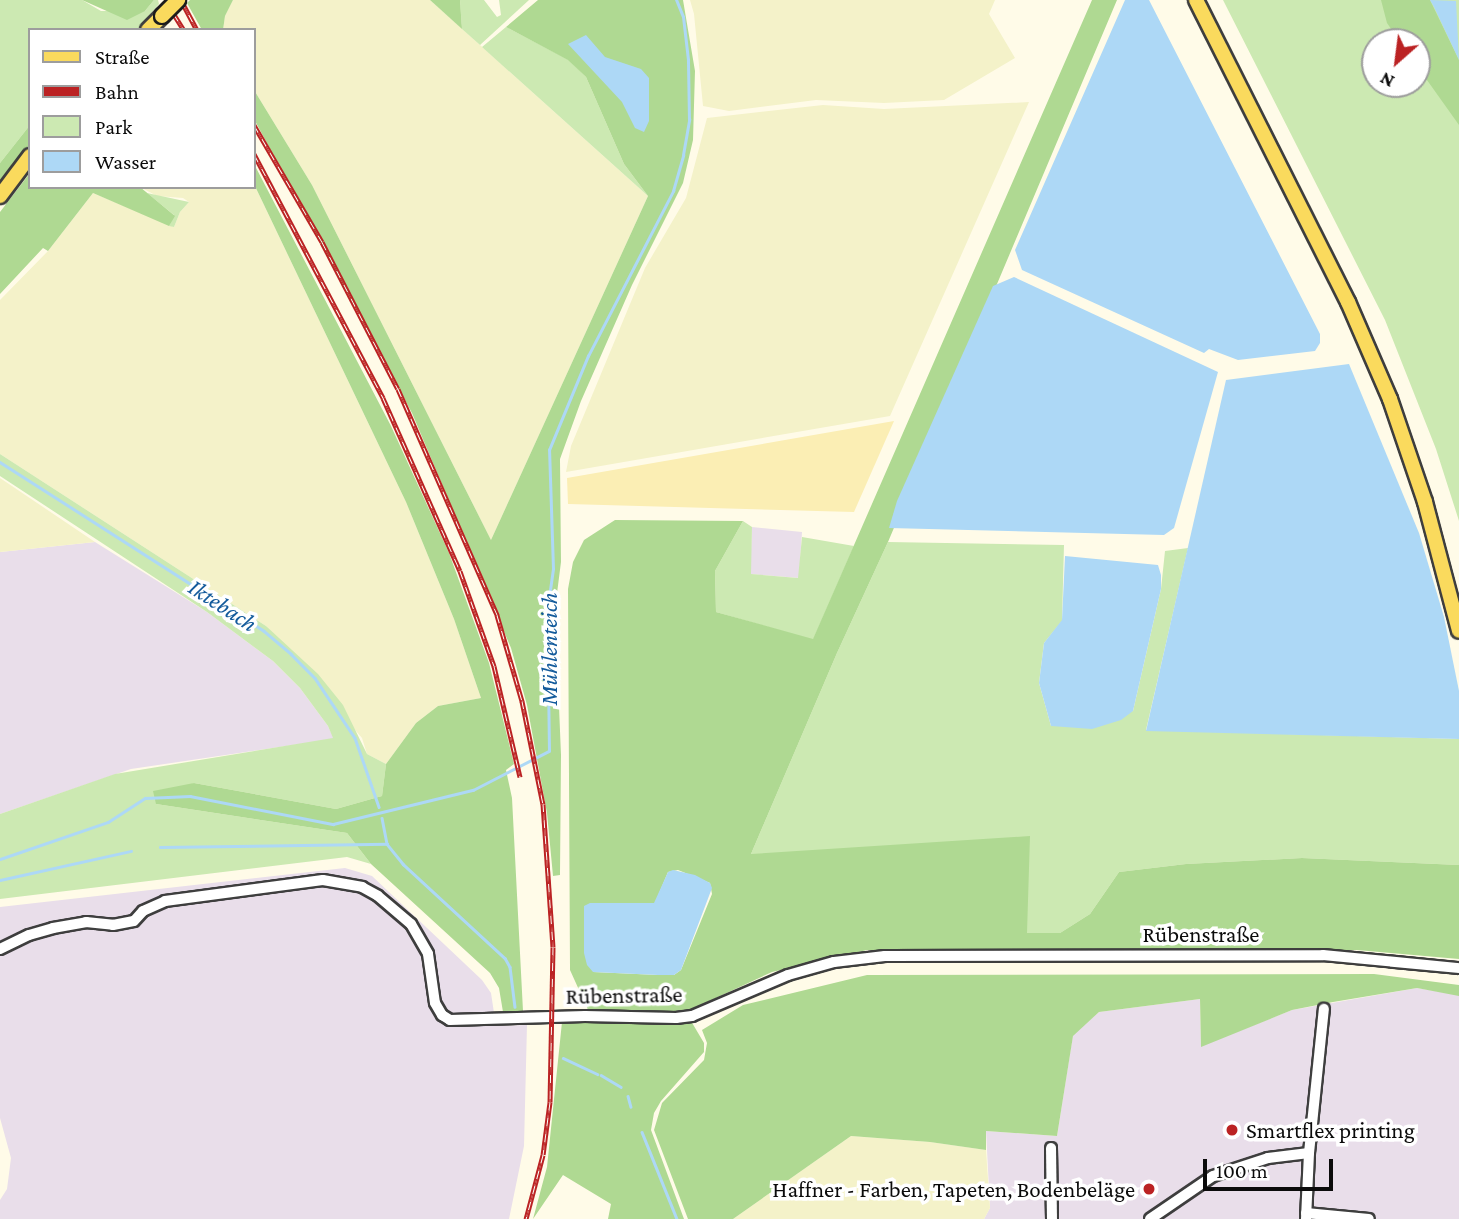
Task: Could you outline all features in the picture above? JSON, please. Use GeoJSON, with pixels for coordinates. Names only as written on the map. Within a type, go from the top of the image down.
{"type":"FeatureCollection","features":[{"type":"Feature","properties":{"kind":"main road"},"geometry":{"type":"LineString","coordinates":[[150,28],[178,0]]}},
{"type":"Feature","properties":{"kind":"main road"},"geometry":{"type":"LineString","coordinates":[[1196,0],[1343,290],[1385,387],[1425,502],[1459,631]]}},
{"type":"Feature","properties":{"kind":"main road"},"geometry":{"type":"LineString","coordinates":[[0,196],[28,159]]}},
{"type":"Feature","properties":{"kind":"street","name":"Rübenstraße"},"geometry":{"type":"LineString","coordinates":[[0,950],[29,935],[53,928],[86,922],[113,925],[134,921],[143,911],[165,901],[323,880],[362,887],[378,895],[411,924],[428,954],[435,1003],[442,1015],[450,1020],[692,1016],[788,975],[834,962],[885,956],[1323,955],[1459,968]]}},
{"type":"Feature","properties":{"kind":"street"},"geometry":{"type":"LineString","coordinates":[[1324,1009],[1309,1153],[1306,1216],[1369,1219]]}},
{"type":"Feature","properties":{"kind":"street"},"geometry":{"type":"LineString","coordinates":[[1051,1148],[1052,1219]]}},
{"type":"Feature","properties":{"kind":"street"},"geometry":{"type":"LineString","coordinates":[[1150,1219],[1198,1183],[1269,1158],[1309,1153]]}},
{"type":"Feature","properties":{"kind":"shaded area"},"geometry":{"type":"Polygon","coordinates":[[[233,0],[430,0],[648,196],[491,540],[312,185],[256,93],[256,28],[223,28],[225,16],[233,0]]]}},
{"type":"Feature","properties":{"kind":"shaded area"},"geometry":{"type":"Polygon","coordinates":[[[690,0],[995,0],[989,14],[1015,58],[944,100],[884,103],[816,100],[729,111],[703,106],[694,14],[690,0]]]}},
{"type":"Feature","properties":{"kind":"shaded area"},"geometry":{"type":"Polygon","coordinates":[[[1029,102],[890,416],[566,472],[571,446],[645,268],[686,198],[707,118],[823,105],[884,109],[1029,102]]]}},
{"type":"Feature","properties":{"kind":"shaded area"},"geometry":{"type":"Polygon","coordinates":[[[256,188],[406,502],[454,619],[481,698],[438,706],[416,723],[386,764],[367,754],[362,738],[266,626],[0,454],[0,300],[48,251],[93,193],[174,227],[180,212],[189,202],[183,198],[157,196],[144,189],[256,188]]]}},
{"type":"Feature","properties":{"kind":"shaded area"},"geometry":{"type":"Polygon","coordinates":[[[0,478],[95,542],[0,552],[0,478]]]}},
{"type":"Feature","properties":{"kind":"shaded area"},"geometry":{"type":"Polygon","coordinates":[[[752,527],[802,532],[799,578],[750,574],[752,527]]]}},
{"type":"Feature","properties":{"kind":"shaded area"},"geometry":{"type":"Polygon","coordinates":[[[95,542],[207,612],[273,661],[300,688],[328,726],[334,739],[131,769],[0,814],[0,552],[95,542]]]}},
{"type":"Feature","properties":{"kind":"shaded area"},"geometry":{"type":"Polygon","coordinates":[[[345,868],[372,876],[482,980],[491,993],[496,1026],[527,1025],[524,1146],[509,1219],[0,1219],[0,1200],[7,1189],[11,1158],[0,1118],[0,907],[345,868]]]}},
{"type":"Feature","properties":{"kind":"shaded area"},"geometry":{"type":"Polygon","coordinates":[[[1417,988],[1459,995],[1459,1219],[984,1219],[990,1208],[986,1131],[1057,1136],[1073,1035],[1099,1012],[1200,999],[1201,1046],[1292,1010],[1417,988]]]}},
{"type":"Feature","properties":{"kind":"shaded area"},"geometry":{"type":"Polygon","coordinates":[[[851,1136],[930,1142],[986,1150],[990,1208],[984,1219],[733,1219],[851,1136]]]}},
{"type":"Feature","properties":{"kind":"green space"},"geometry":{"type":"Polygon","coordinates":[[[0,0],[82,0],[101,11],[145,11],[154,0],[158,0],[159,4],[139,28],[28,28],[28,128],[0,163],[0,0]]]}},
{"type":"Feature","properties":{"kind":"green space"},"geometry":{"type":"Polygon","coordinates":[[[82,0],[154,0],[145,11],[127,20],[82,0]]]}},
{"type":"Feature","properties":{"kind":"green space"},"geometry":{"type":"Polygon","coordinates":[[[190,0],[233,0],[225,16],[223,28],[201,28],[187,3],[190,0]]]}},
{"type":"Feature","properties":{"kind":"green space"},"geometry":{"type":"Polygon","coordinates":[[[430,0],[460,0],[462,29],[430,0]]]}},
{"type":"Feature","properties":{"kind":"green space"},"geometry":{"type":"Polygon","coordinates":[[[460,0],[484,0],[497,17],[501,15],[499,0],[529,0],[480,45],[462,29],[460,0]]]}},
{"type":"Feature","properties":{"kind":"green space"},"geometry":{"type":"Polygon","coordinates":[[[538,0],[683,0],[695,71],[693,140],[683,183],[632,285],[581,401],[560,459],[561,562],[555,609],[561,755],[560,875],[553,876],[547,813],[527,705],[511,648],[412,413],[256,123],[256,93],[312,185],[491,540],[648,196],[624,164],[586,77],[568,60],[506,27],[538,0]]]}},
{"type":"Feature","properties":{"kind":"green space"},"geometry":{"type":"Polygon","coordinates":[[[1092,0],[1117,0],[888,542],[751,854],[1030,836],[1027,933],[1060,933],[1090,914],[1119,872],[1186,864],[1302,858],[1459,865],[1459,959],[1357,950],[867,950],[772,972],[681,1014],[589,1012],[570,970],[568,589],[573,562],[584,540],[615,520],[743,521],[715,571],[716,612],[813,639],[1092,0]],[[678,870],[668,872],[655,903],[593,972],[674,975],[681,970],[712,894],[710,883],[678,870]]]}},
{"type":"Feature","properties":{"kind":"green space"},"geometry":{"type":"Polygon","coordinates":[[[1223,0],[1459,0],[1459,521],[1436,449],[1385,320],[1223,0]]]}},
{"type":"Feature","properties":{"kind":"green space"},"geometry":{"type":"Polygon","coordinates":[[[1381,0],[1430,0],[1459,60],[1459,125],[1431,86],[1431,28],[1390,28],[1381,0]]]}},
{"type":"Feature","properties":{"kind":"green space"},"geometry":{"type":"Polygon","coordinates":[[[506,27],[569,60],[586,77],[624,164],[648,196],[482,47],[506,27]]]}},
{"type":"Feature","properties":{"kind":"green space"},"geometry":{"type":"Polygon","coordinates":[[[28,128],[28,147],[0,183],[0,163],[28,128]]]}},
{"type":"Feature","properties":{"kind":"green space"},"geometry":{"type":"Polygon","coordinates":[[[256,168],[391,426],[449,553],[489,663],[514,764],[506,770],[512,798],[523,1011],[503,1012],[499,988],[490,973],[371,864],[347,833],[156,804],[153,791],[194,783],[336,809],[382,796],[386,764],[416,723],[438,706],[481,698],[454,619],[406,502],[256,188],[256,168]]]}},
{"type":"Feature","properties":{"kind":"green space"},"geometry":{"type":"Polygon","coordinates":[[[28,176],[28,189],[142,189],[175,216],[169,226],[93,193],[48,251],[43,248],[0,294],[0,212],[28,176]]]}},
{"type":"Feature","properties":{"kind":"green space"},"geometry":{"type":"Polygon","coordinates":[[[147,193],[189,202],[180,212],[174,227],[169,226],[174,215],[147,193]]]}},
{"type":"Feature","properties":{"kind":"green space"},"geometry":{"type":"Polygon","coordinates":[[[0,454],[266,626],[318,674],[343,705],[367,754],[386,764],[382,796],[336,809],[194,783],[156,804],[347,833],[371,864],[347,857],[0,899],[0,814],[115,774],[333,738],[328,726],[300,688],[273,661],[207,612],[0,476],[0,454]]]}},
{"type":"Feature","properties":{"kind":"green space"},"geometry":{"type":"Polygon","coordinates":[[[743,521],[752,527],[751,574],[798,578],[802,537],[854,546],[813,640],[716,612],[715,571],[743,521]]]}},
{"type":"Feature","properties":{"kind":"green space"},"geometry":{"type":"Polygon","coordinates":[[[888,542],[1064,545],[1062,621],[1044,643],[1039,683],[1051,726],[1133,711],[1161,589],[1165,551],[1188,548],[1146,730],[1459,739],[1459,865],[1302,858],[1186,864],[1119,872],[1090,914],[1060,933],[1027,933],[751,854],[888,542]]]}},
{"type":"Feature","properties":{"kind":"green space"},"geometry":{"type":"Polygon","coordinates":[[[1374,974],[1459,985],[1459,996],[1417,988],[1292,1010],[1201,1047],[1200,999],[1099,1012],[1073,1036],[1057,1136],[986,1131],[986,1150],[930,1142],[851,1136],[733,1219],[688,1219],[654,1130],[662,1103],[704,1060],[707,1043],[702,1030],[743,1005],[867,975],[1374,974]]]}},
{"type":"Feature","properties":{"kind":"green space"},"geometry":{"type":"Polygon","coordinates":[[[691,1021],[704,1043],[704,1052],[661,1101],[654,1113],[651,1130],[684,1219],[608,1219],[611,1204],[563,1175],[533,1219],[547,1167],[562,1022],[659,1024],[691,1021]]]}},
{"type":"Feature","properties":{"kind":"sand"},"geometry":{"type":"Polygon","coordinates":[[[894,421],[854,512],[568,504],[567,478],[894,421]]]}},
{"type":"Feature","properties":{"kind":"water"},"geometry":{"type":"Polygon","coordinates":[[[1125,0],[1149,0],[1320,334],[1320,343],[1315,351],[1238,360],[1209,349],[1204,353],[1022,270],[1015,250],[1125,0]]]}},
{"type":"Feature","properties":{"kind":"water"},"geometry":{"type":"Polygon","coordinates":[[[1430,0],[1456,1],[1459,60],[1434,7],[1430,0]]]}},
{"type":"Feature","properties":{"kind":"water"},"geometry":{"type":"Polygon","coordinates":[[[586,35],[605,57],[641,69],[649,78],[649,121],[644,132],[635,128],[622,102],[568,44],[586,35]]]}},
{"type":"Feature","properties":{"kind":"water"},"geometry":{"type":"Polygon","coordinates":[[[1014,277],[1218,372],[1174,528],[1164,535],[889,528],[897,501],[993,286],[1014,277]]]}},
{"type":"Feature","properties":{"kind":"water"},"geometry":{"type":"Polygon","coordinates":[[[1349,364],[1419,533],[1444,617],[1459,691],[1459,739],[1146,731],[1226,380],[1349,364]]]}},
{"type":"Feature","properties":{"kind":"water"},"geometry":{"type":"Polygon","coordinates":[[[1065,556],[1158,565],[1161,575],[1161,589],[1133,711],[1121,720],[1092,729],[1051,726],[1039,683],[1044,643],[1062,620],[1065,556]]]}},
{"type":"Feature","properties":{"kind":"water"},"geometry":{"type":"Polygon","coordinates":[[[673,870],[695,875],[710,883],[712,888],[681,970],[674,975],[593,972],[587,965],[584,953],[584,906],[590,903],[654,903],[668,872],[673,870]]]}},
{"type":"Feature","properties":{"kind":"waterway","name":"Mühlenteich"},"geometry":{"type":"LineString","coordinates":[[0,859],[108,822],[145,798],[190,796],[333,824],[473,790],[549,751],[547,611],[553,569],[549,450],[588,356],[673,191],[689,120],[688,60],[683,17],[676,0]]}},
{"type":"Feature","properties":{"kind":"waterway","name":"Iktebach"},"geometry":{"type":"LineString","coordinates":[[0,462],[264,631],[291,654],[315,678],[355,738],[379,807]]}},
{"type":"Feature","properties":{"kind":"waterway","name":"Iktebach"},"geometry":{"type":"LineString","coordinates":[[382,818],[387,844],[403,864],[505,958],[510,967],[515,1007]]}},
{"type":"Feature","properties":{"kind":"waterway"},"geometry":{"type":"LineString","coordinates":[[160,847],[387,844]]}},
{"type":"Feature","properties":{"kind":"waterway"},"geometry":{"type":"LineString","coordinates":[[0,880],[131,851]]}},
{"type":"Feature","properties":{"kind":"waterway","name":"Iktebach"},"geometry":{"type":"LineString","coordinates":[[563,1058],[598,1074]]}},
{"type":"Feature","properties":{"kind":"waterway","name":"Iktebach"},"geometry":{"type":"LineString","coordinates":[[601,1075],[621,1087]]}},
{"type":"Feature","properties":{"kind":"waterway","name":"Iktebach"},"geometry":{"type":"LineString","coordinates":[[628,1096],[631,1107]]}},
{"type":"Feature","properties":{"kind":"waterway","name":"Iktebach"},"geometry":{"type":"LineString","coordinates":[[642,1132],[677,1219]]}},
{"type":"Feature","properties":{"kind":"railway"},"geometry":{"type":"LineString","coordinates":[[165,0],[183,28]]}},
{"type":"Feature","properties":{"kind":"railway"},"geometry":{"type":"LineString","coordinates":[[181,0],[196,28]]}},
{"type":"Feature","properties":{"kind":"railway"},"geometry":{"type":"LineString","coordinates":[[256,128],[322,242],[398,389],[497,615],[522,701],[543,804],[553,947],[550,1102],[543,1155],[526,1219]]}},
{"type":"Feature","properties":{"kind":"railway"},"geometry":{"type":"LineString","coordinates":[[256,158],[383,398],[460,571],[494,666],[520,777]]}},
{"type":"Feature","properties":{"kind":"place","name":"Smartflex printing"},"geometry":{"type":"Point","coordinates":[1232,1130]}},
{"type":"Feature","properties":{"kind":"place","name":"Haffner - Farben, Tapeten, Bodenbeläge"},"geometry":{"type":"Point","coordinates":[1149,1189]}}]}
